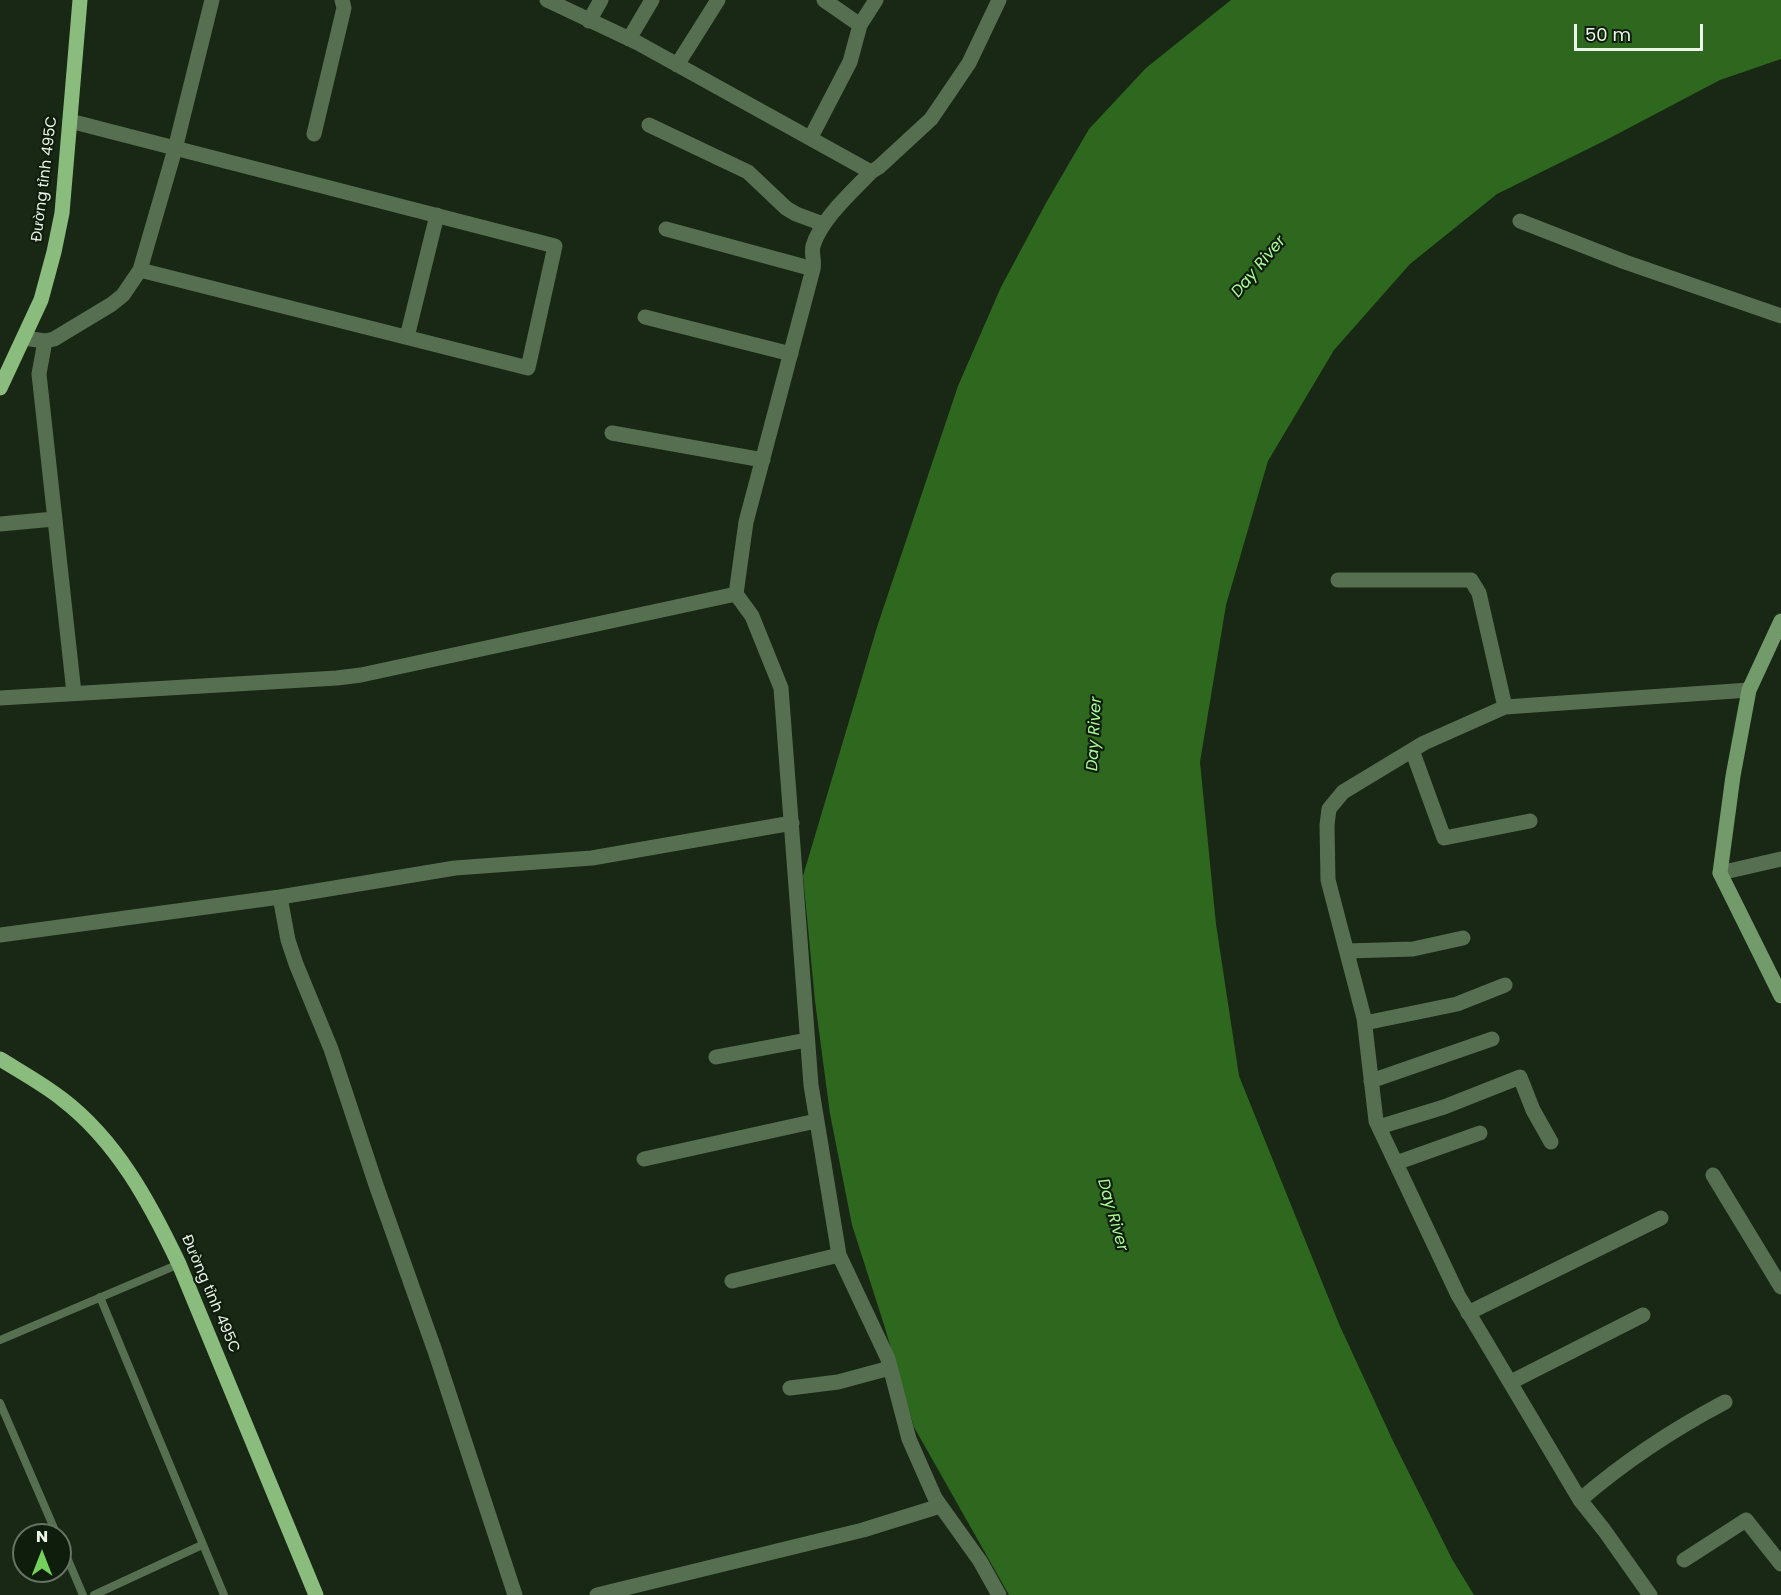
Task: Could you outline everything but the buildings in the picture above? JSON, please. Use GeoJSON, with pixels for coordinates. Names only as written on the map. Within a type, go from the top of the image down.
{"type":"FeatureCollection","features":[{"type":"Feature","properties":{"kind":"main road","name":"Đường tỉnh 495C"},"geometry":{"type":"LineString","coordinates":[[0,388],[41,300],[54,252],[62,213],[80,0]]}},
{"type":"Feature","properties":{"kind":"main road"},"geometry":{"type":"LineString","coordinates":[[1781,621],[1749,690],[1733,776],[1720,873],[1781,996]]}},
{"type":"Feature","properties":{"kind":"main road","name":"Đường tỉnh 495C"},"geometry":{"type":"LineString","coordinates":[[0,1059],[62,1099],[96,1129],[154,1212],[179,1264],[316,1595]]}},
{"type":"Feature","properties":{"kind":"street"},"geometry":{"type":"LineString","coordinates":[[24,338],[45,341],[54,339],[112,304],[123,294],[140,270],[175,149],[212,0]]}},
{"type":"Feature","properties":{"kind":"street"},"geometry":{"type":"LineString","coordinates":[[314,134],[344,8],[342,0]]}},
{"type":"Feature","properties":{"kind":"street"},"geometry":{"type":"LineString","coordinates":[[547,0],[629,39],[871,172]]}},
{"type":"Feature","properties":{"kind":"street"},"geometry":{"type":"LineString","coordinates":[[590,21],[602,0]]}},
{"type":"Feature","properties":{"kind":"street"},"geometry":{"type":"LineString","coordinates":[[629,39],[652,0]]}},
{"type":"Feature","properties":{"kind":"street"},"geometry":{"type":"LineString","coordinates":[[677,65],[718,0]]}},
{"type":"Feature","properties":{"kind":"street"},"geometry":{"type":"LineString","coordinates":[[824,0],[860,25]]}},
{"type":"Feature","properties":{"kind":"street"},"geometry":{"type":"LineString","coordinates":[[811,138],[850,62],[860,25],[876,0]]}},
{"type":"Feature","properties":{"kind":"street"},"geometry":{"type":"LineString","coordinates":[[999,0],[969,63],[931,119],[871,172],[824,224],[817,235],[812,249],[813,269],[746,522],[736,594],[752,616],[779,682],[782,698],[811,1085],[839,1255],[881,1345],[890,1368],[909,1439],[940,1506],[980,1561],[999,1595]]}},
{"type":"Feature","properties":{"kind":"street"},"geometry":{"type":"LineString","coordinates":[[70,121],[555,246],[528,368],[140,270]]}},
{"type":"Feature","properties":{"kind":"street"},"geometry":{"type":"LineString","coordinates":[[649,125],[748,172],[786,208],[824,224]]}},
{"type":"Feature","properties":{"kind":"street"},"geometry":{"type":"LineString","coordinates":[[407,337],[437,215]]}},
{"type":"Feature","properties":{"kind":"street"},"geometry":{"type":"LineString","coordinates":[[1520,221],[1781,316]]}},
{"type":"Feature","properties":{"kind":"street"},"geometry":{"type":"LineString","coordinates":[[666,229],[813,269]]}},
{"type":"Feature","properties":{"kind":"street"},"geometry":{"type":"LineString","coordinates":[[645,317],[791,354]]}},
{"type":"Feature","properties":{"kind":"street"},"geometry":{"type":"LineString","coordinates":[[45,341],[39,374],[74,693]]}},
{"type":"Feature","properties":{"kind":"street"},"geometry":{"type":"LineString","coordinates":[[612,433],[763,460]]}},
{"type":"Feature","properties":{"kind":"street"},"geometry":{"type":"LineString","coordinates":[[0,524],[54,519]]}},
{"type":"Feature","properties":{"kind":"street"},"geometry":{"type":"LineString","coordinates":[[1338,580],[1471,580],[1479,593],[1505,707]]}},
{"type":"Feature","properties":{"kind":"street"},"geometry":{"type":"LineString","coordinates":[[0,698],[361,675],[736,594]]}},
{"type":"Feature","properties":{"kind":"street"},"geometry":{"type":"LineString","coordinates":[[1650,1595],[1605,1530],[1580,1500],[1468,1313],[1379,1127],[1374,1113],[1365,1023],[1328,880],[1327,825],[1329,809],[1343,792],[1412,750],[1505,707],[1749,690]]}},
{"type":"Feature","properties":{"kind":"street"},"geometry":{"type":"LineString","coordinates":[[1412,750],[1444,838],[1530,821]]}},
{"type":"Feature","properties":{"kind":"street"},"geometry":{"type":"LineString","coordinates":[[0,935],[280,897],[455,868],[592,858],[792,823]]}},
{"type":"Feature","properties":{"kind":"street"},"geometry":{"type":"LineString","coordinates":[[1720,873],[1781,859]]}},
{"type":"Feature","properties":{"kind":"street"},"geometry":{"type":"LineString","coordinates":[[280,897],[291,948],[331,1049],[515,1595]]}},
{"type":"Feature","properties":{"kind":"street"},"geometry":{"type":"LineString","coordinates":[[1347,951],[1413,949],[1463,938]]}},
{"type":"Feature","properties":{"kind":"street"},"geometry":{"type":"LineString","coordinates":[[1365,1023],[1457,1004],[1505,985]]}},
{"type":"Feature","properties":{"kind":"street"},"geometry":{"type":"LineString","coordinates":[[1371,1081],[1492,1039]]}},
{"type":"Feature","properties":{"kind":"street"},"geometry":{"type":"LineString","coordinates":[[716,1056],[807,1040]]}},
{"type":"Feature","properties":{"kind":"street"},"geometry":{"type":"LineString","coordinates":[[1379,1127],[1444,1107],[1520,1077],[1533,1110],[1551,1142]]}},
{"type":"Feature","properties":{"kind":"street"},"geometry":{"type":"LineString","coordinates":[[644,1160],[816,1120]]}},
{"type":"Feature","properties":{"kind":"street"},"geometry":{"type":"LineString","coordinates":[[1396,1163],[1480,1133]]}},
{"type":"Feature","properties":{"kind":"street"},"geometry":{"type":"LineString","coordinates":[[1713,1175],[1781,1287]]}},
{"type":"Feature","properties":{"kind":"street"},"geometry":{"type":"LineString","coordinates":[[1468,1313],[1660,1218]]}},
{"type":"Feature","properties":{"kind":"street"},"geometry":{"type":"LineString","coordinates":[[732,1281],[839,1255]]}},
{"type":"Feature","properties":{"kind":"street"},"geometry":{"type":"LineString","coordinates":[[1511,1382],[1643,1315]]}},
{"type":"Feature","properties":{"kind":"street"},"geometry":{"type":"LineString","coordinates":[[790,1388],[838,1382],[890,1368]]}},
{"type":"Feature","properties":{"kind":"street"},"geometry":{"type":"LineString","coordinates":[[1580,1500],[1649,1445],[1725,1402]]}},
{"type":"Feature","properties":{"kind":"street"},"geometry":{"type":"LineString","coordinates":[[597,1595],[863,1530],[940,1506]]}},
{"type":"Feature","properties":{"kind":"street"},"geometry":{"type":"LineString","coordinates":[[1684,1560],[1746,1520],[1781,1564]]}},
{"type":"Feature","properties":{"kind":"lane"},"geometry":{"type":"LineString","coordinates":[[0,1340],[179,1264]]}},
{"type":"Feature","properties":{"kind":"lane"},"geometry":{"type":"LineString","coordinates":[[100,1298],[224,1595]]}},
{"type":"Feature","properties":{"kind":"lane"},"geometry":{"type":"LineString","coordinates":[[0,1403],[52,1523]]}},
{"type":"Feature","properties":{"kind":"lane"},"geometry":{"type":"LineString","coordinates":[[94,1595],[202,1545]]}},
{"type":"Feature","properties":{"kind":"lane"},"geometry":{"type":"LineString","coordinates":[[72,1569],[83,1595]]}},
{"type":"Feature","properties":{"kind":"water","name":"Day River"},"geometry":{"type":"Polygon","coordinates":[[[1231,0],[1781,0],[1781,59],[1720,80],[1497,194],[1410,264],[1334,350],[1268,461],[1226,605],[1200,762],[1216,924],[1239,1076],[1339,1324],[1393,1441],[1452,1559],[1474,1595],[1009,1595],[914,1427],[852,1225],[830,1114],[815,1001],[803,876],[877,627],[958,386],[1001,287],[1089,129],[1146,68],[1231,0]]]}}]}
